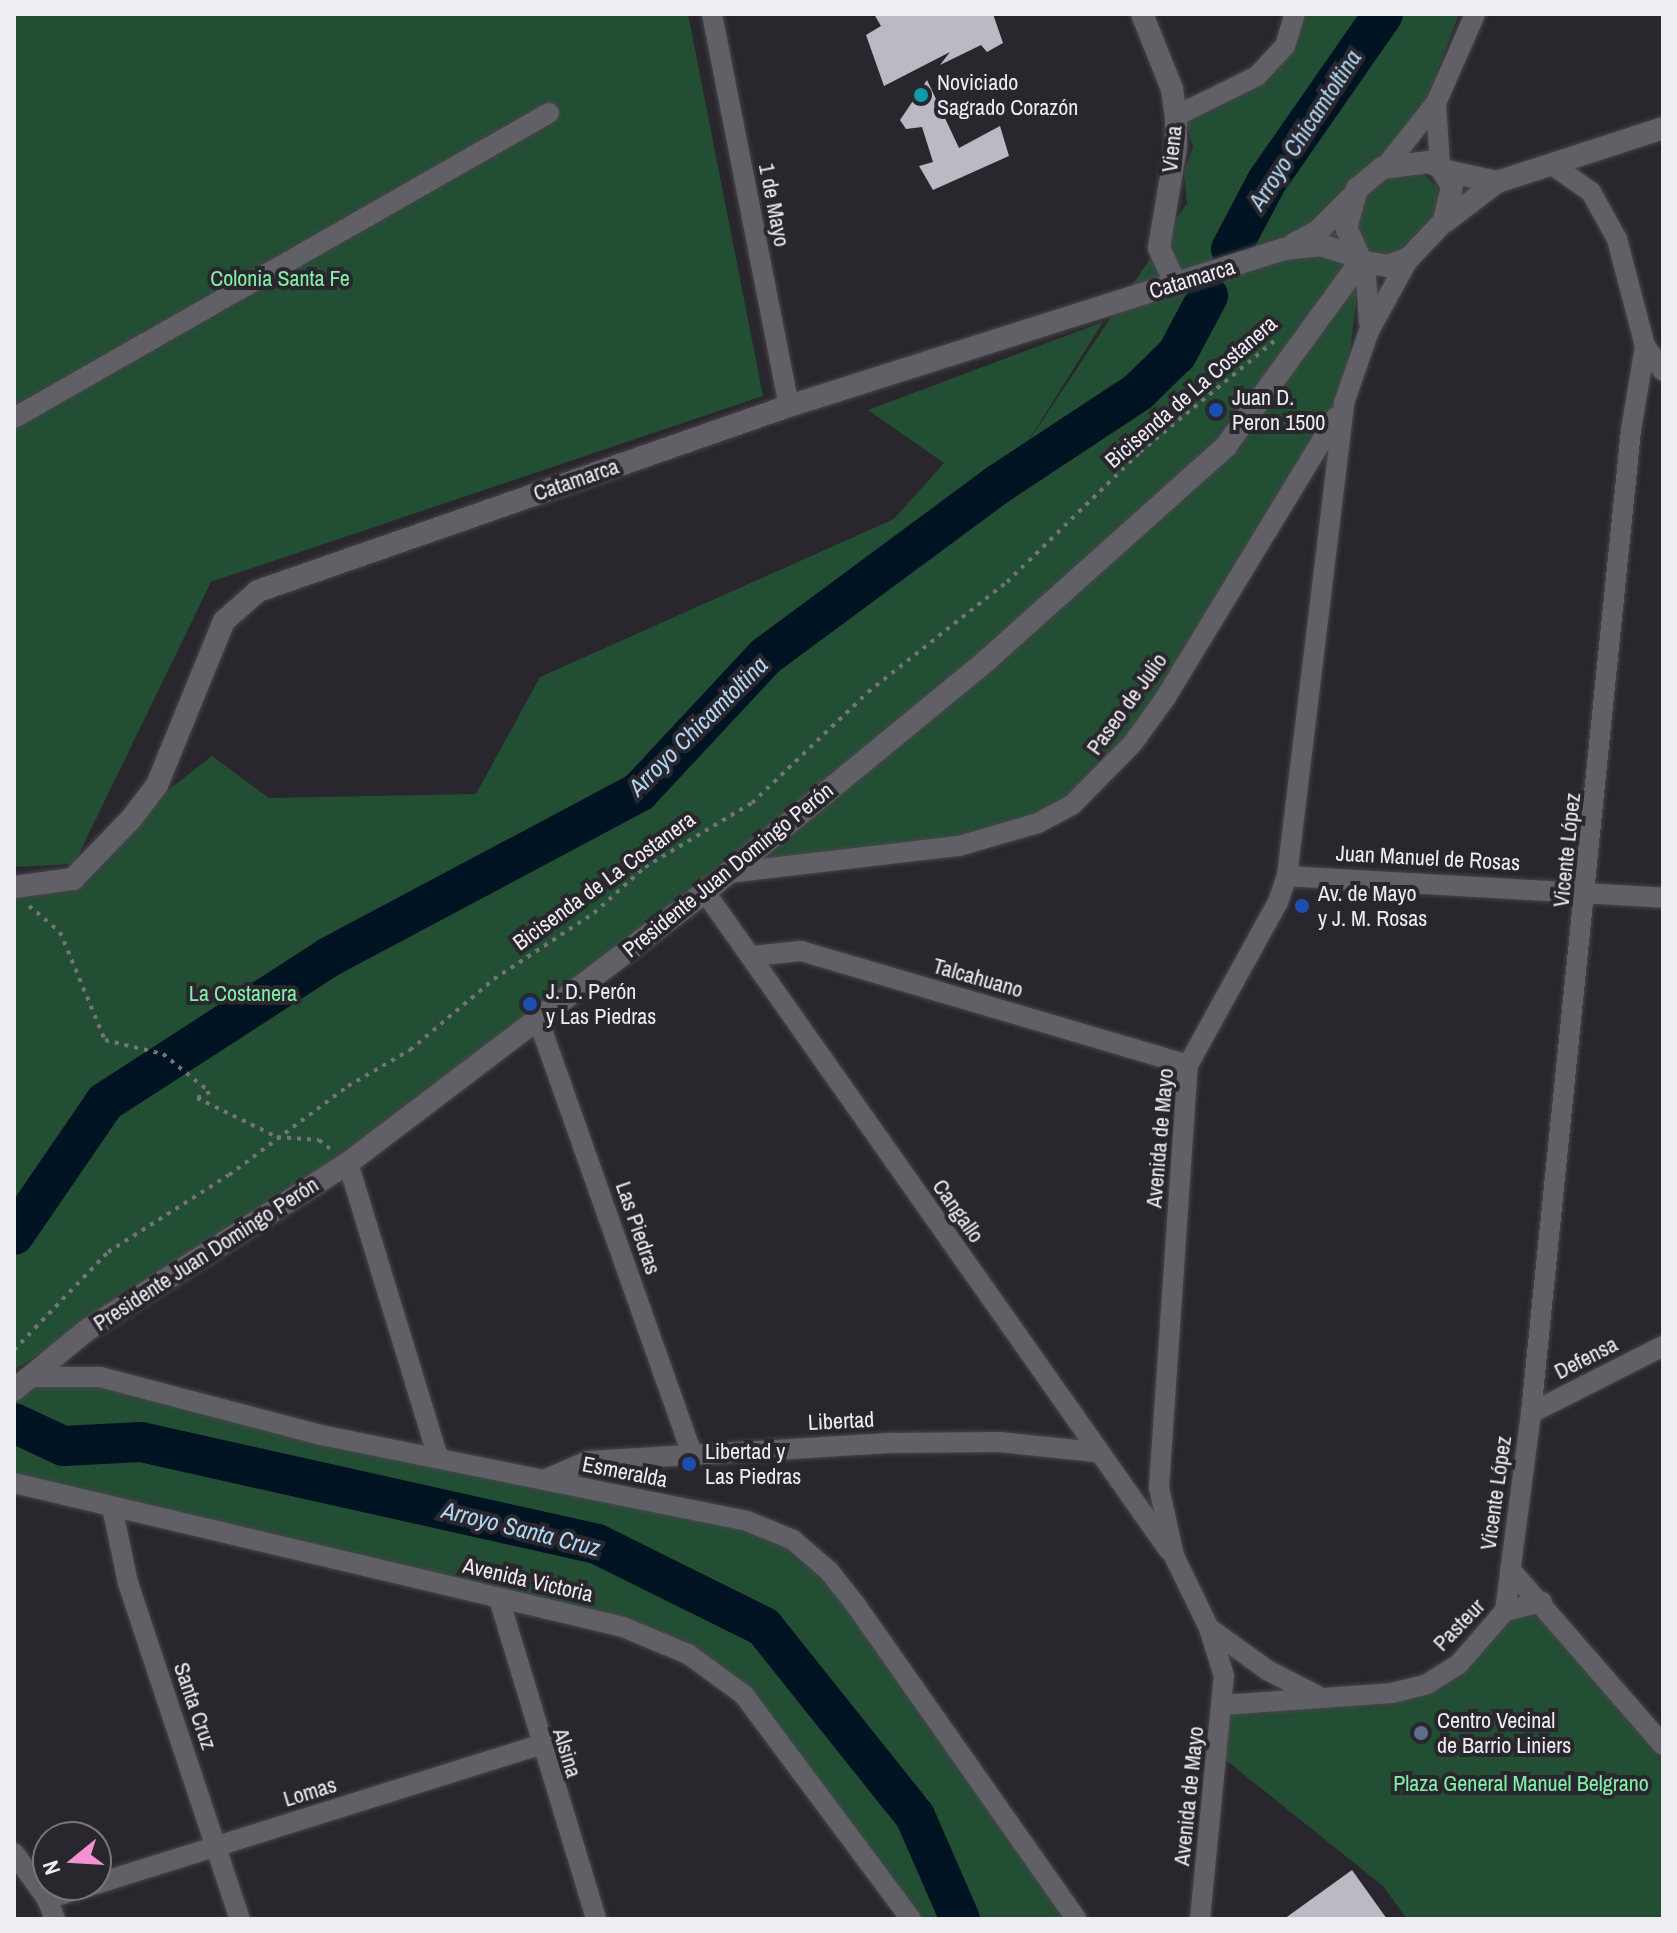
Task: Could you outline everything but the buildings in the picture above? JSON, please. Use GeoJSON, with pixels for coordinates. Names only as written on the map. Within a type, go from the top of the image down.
{"type":"FeatureCollection","features":[{"type":"Feature","properties":{"kind":"street","name":"1 de Mayo"},"geometry":{"type":"LineString","coordinates":[[712,14],[789,406]]}},
{"type":"Feature","properties":{"kind":"street","name":"Viena"},"geometry":{"type":"LineString","coordinates":[[1142,14],[1172,89],[1176,116],[1176,147],[1159,248],[1176,284]]}},
{"type":"Feature","properties":{"kind":"street"},"geometry":{"type":"LineString","coordinates":[[1176,116],[1257,76],[1285,46],[1295,14]]}},
{"type":"Feature","properties":{"kind":"street"},"geometry":{"type":"LineString","coordinates":[[1475,14],[1436,103],[1386,166],[1351,197],[1346,228],[1361,260],[1388,266],[1409,258],[1442,225],[1497,182],[1663,128]]}},
{"type":"Feature","properties":{"kind":"street"},"geometry":{"type":"LineString","coordinates":[[1436,103],[1441,169],[1452,186],[1452,202],[1442,225]]}},
{"type":"Feature","properties":{"kind":"street"},"geometry":{"type":"LineString","coordinates":[[14,418],[549,113]]}},
{"type":"Feature","properties":{"kind":"street"},"geometry":{"type":"LineString","coordinates":[[1386,166],[1410,161],[1497,182]]}},
{"type":"Feature","properties":{"kind":"street","name":"Vicente López"},"geometry":{"type":"LineString","coordinates":[[1505,1611],[1531,1413],[1588,890],[1631,430],[1645,346],[1617,239],[1591,192],[1551,164]]}},
{"type":"Feature","properties":{"kind":"street","name":"Catamarca"},"geometry":{"type":"LineString","coordinates":[[20,896],[73,879],[131,819],[157,785],[224,621],[258,591],[789,406],[1284,249],[1317,232],[1351,197]]}},
{"type":"Feature","properties":{"kind":"street","name":"Catamarca"},"geometry":{"type":"LineString","coordinates":[[1284,249],[1320,245],[1361,260]]}},
{"type":"Feature","properties":{"kind":"street","name":"Avenida de Mayo"},"geometry":{"type":"LineString","coordinates":[[1200,1919],[1222,1705],[1222,1665],[1209,1628],[1174,1556],[1160,1474],[1188,1065],[1278,902],[1287,876],[1344,403],[1369,331],[1409,258]]}},
{"type":"Feature","properties":{"kind":"street","name":"Avenida de Mayo"},"geometry":{"type":"LineString","coordinates":[[1361,260],[1369,331]]}},
{"type":"Feature","properties":{"kind":"street","name":"Presidente Juan Domingo Perón"},"geometry":{"type":"LineString","coordinates":[[22,1384],[87,1330],[348,1163],[705,892],[987,660],[1226,446],[1361,260]]}},
{"type":"Feature","properties":{"kind":"street"},"geometry":{"type":"LineString","coordinates":[[1645,346],[1663,371]]}},
{"type":"Feature","properties":{"kind":"street","name":"Paseo de Julio"},"geometry":{"type":"LineString","coordinates":[[728,873],[959,846],[1038,823],[1072,805],[1133,743],[1166,697],[1344,403]]}},
{"type":"Feature","properties":{"kind":"street","name":"Juan Manuel de Rosas"},"geometry":{"type":"LineString","coordinates":[[1287,876],[1588,890],[1663,898]]}},
{"type":"Feature","properties":{"kind":"street","name":"Cangallo"},"geometry":{"type":"LineString","coordinates":[[705,892],[753,956],[1095,1452],[1174,1556]]}},
{"type":"Feature","properties":{"kind":"street","name":"Talcahuano"},"geometry":{"type":"LineString","coordinates":[[753,956],[801,951],[1188,1065]]}},
{"type":"Feature","properties":{"kind":"street","name":"Las Piedras"},"geometry":{"type":"LineString","coordinates":[[538,1019],[692,1454]]}},
{"type":"Feature","properties":{"kind":"street"},"geometry":{"type":"LineString","coordinates":[[348,1163],[438,1458]]}},
{"type":"Feature","properties":{"kind":"street","name":"Defensa"},"geometry":{"type":"LineString","coordinates":[[1531,1413],[1663,1346]]}},
{"type":"Feature","properties":{"kind":"street","name":"Esmeralda"},"geometry":{"type":"LineString","coordinates":[[22,1384],[100,1377],[321,1435],[747,1521],[793,1540],[829,1571],[855,1604],[1076,1919]]}},
{"type":"Feature","properties":{"kind":"street","name":"Libertad"},"geometry":{"type":"LineString","coordinates":[[544,1480],[588,1461],[692,1454],[999,1442],[1095,1452]]}},
{"type":"Feature","properties":{"kind":"street","name":"Avenida Victoria"},"geometry":{"type":"LineString","coordinates":[[14,1483],[623,1627],[716,1671],[744,1695],[911,1919]]}},
{"type":"Feature","properties":{"kind":"street","name":"Santa Cruz"},"geometry":{"type":"LineString","coordinates":[[112,1507],[128,1583],[240,1919]]}},
{"type":"Feature","properties":{"kind":"street","name":"Vicente López"},"geometry":{"type":"LineString","coordinates":[[1510,1569],[1542,1602],[1663,1745]]}},
{"type":"Feature","properties":{"kind":"street","name":"Alsina"},"geometry":{"type":"LineString","coordinates":[[499,1599],[539,1745],[596,1919]]}},
{"type":"Feature","properties":{"kind":"street","name":"Pasteur"},"geometry":{"type":"LineString","coordinates":[[1222,1705],[1392,1693],[1427,1684],[1458,1665],[1505,1611],[1542,1602]]}},
{"type":"Feature","properties":{"kind":"street","name":"Pasteur"},"geometry":{"type":"LineString","coordinates":[[1209,1628],[1267,1670],[1318,1696]]}},
{"type":"Feature","properties":{"kind":"street","name":"Lomas"},"geometry":{"type":"LineString","coordinates":[[112,1879],[539,1745]]}},
{"type":"Feature","properties":{"kind":"street"},"geometry":{"type":"LineString","coordinates":[[14,1853],[32,1878]]}},
{"type":"Feature","properties":{"kind":"path","name":"Bicisenda de La Costanera"},"geometry":{"type":"LineString","coordinates":[[14,1350],[108,1252],[229,1175],[277,1137],[410,1050],[494,979],[594,913],[645,867],[752,803],[868,692],[1007,582],[1140,452],[1278,337]]}},
{"type":"Feature","properties":{"kind":"path"},"geometry":{"type":"LineString","coordinates":[[20,896],[60,932],[105,1040],[163,1054],[210,1092],[197,1098],[277,1137],[319,1140],[348,1163]]}},
{"type":"Feature","properties":{"kind":"green space","name":"Colonia Santa Fe"},"geometry":{"type":"Polygon","coordinates":[[[14,14],[688,14],[763,396],[211,582],[74,864],[14,867],[14,14]]]}},
{"type":"Feature","properties":{"kind":"green space","name":"La Costanera"},"geometry":{"type":"Polygon","coordinates":[[[1306,14],[1459,14],[1426,102],[1351,197],[1361,261],[1344,403],[1166,697],[1072,805],[959,846],[728,873],[348,1163],[14,1370],[14,887],[91,861],[131,819],[212,756],[269,798],[476,794],[540,677],[894,519],[944,463],[868,410],[1103,322],[1020,454],[1187,203],[1184,173],[1193,147],[1185,120],[1278,68],[1306,14]]]}},
{"type":"Feature","properties":{"kind":"green space"},"geometry":{"type":"Polygon","coordinates":[[[1420,171],[1438,187],[1438,211],[1400,250],[1383,257],[1367,254],[1356,237],[1363,198],[1391,174],[1420,171]]]}},
{"type":"Feature","properties":{"kind":"green space"},"geometry":{"type":"Polygon","coordinates":[[[100,1377],[747,1521],[829,1571],[1076,1919],[911,1919],[744,1695],[688,1654],[14,1483],[14,1390],[100,1377]]]}},
{"type":"Feature","properties":{"kind":"green space","name":"Plaza General Manuel Belgrano"},"geometry":{"type":"Polygon","coordinates":[[[1542,1602],[1663,1745],[1663,1919],[1407,1919],[1383,1886],[1217,1753],[1222,1705],[1427,1684],[1505,1611],[1542,1602]]]}},
{"type":"Feature","properties":{"kind":"waterway","name":"Arroyo Chicamtoltina"},"geometry":{"type":"LineString","coordinates":[[1231,249],[1267,181],[1383,14]]}},
{"type":"Feature","properties":{"kind":"waterway","name":"Arroyo Chicamtoltina"},"geometry":{"type":"LineString","coordinates":[[14,1235],[105,1102],[329,957],[639,792],[766,656],[1000,483],[1138,392],[1177,354],[1208,296]]}},
{"type":"Feature","properties":{"kind":"waterway","name":"Arroyo Santa Cruz"},"geometry":{"type":"LineString","coordinates":[[14,1423],[63,1446],[141,1442],[597,1544],[764,1627],[915,1816],[960,1919]]}},
{"type":"Feature","properties":{"kind":"place","name":"Noviciado Sagrado Corazón"},"geometry":{"type":"Point","coordinates":[921,95]}},
{"type":"Feature","properties":{"kind":"place","name":"Juan D. Peron 1500"},"geometry":{"type":"Point","coordinates":[1216,410]}},
{"type":"Feature","properties":{"kind":"place","name":"Av. de Mayo y J. M. Rosas"},"geometry":{"type":"Point","coordinates":[1302,906]}},
{"type":"Feature","properties":{"kind":"place","name":"J. D. Perón y Las Piedras"},"geometry":{"type":"Point","coordinates":[530,1004]}},
{"type":"Feature","properties":{"kind":"place","name":"Libertad y Las Piedras"},"geometry":{"type":"Point","coordinates":[689,1464]}},
{"type":"Feature","properties":{"kind":"place","name":"Centro Vecinal de Barrio Liniers"},"geometry":{"type":"Point","coordinates":[1421,1733]}}]}
